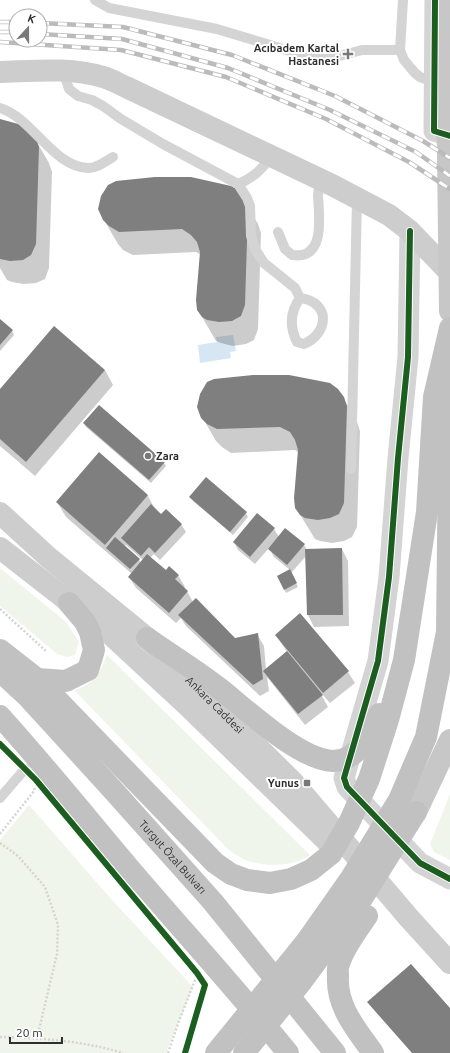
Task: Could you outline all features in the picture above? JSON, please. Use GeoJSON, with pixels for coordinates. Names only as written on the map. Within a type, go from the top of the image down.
{"type":"FeatureCollection","features":[{"type":"Feature","properties":{"kind":"highway"},"geometry":{"type":"LineString","coordinates":[[0,650],[37,679],[215,863],[231,874],[248,880],[270,883],[291,879],[311,870],[331,854],[349,823],[369,779],[383,718],[404,660],[427,512],[434,397],[450,328]]}},
{"type":"Feature","properties":{"kind":"highway"},"geometry":{"type":"LineString","coordinates":[[373,1053],[348,1018],[340,1001],[337,984],[338,965],[378,897],[408,806],[426,737],[447,632],[450,357]]}},
{"type":"Feature","properties":{"kind":"highway"},"geometry":{"type":"LineString","coordinates":[[37,679],[66,681],[88,670],[94,650],[90,632],[86,622],[69,603]]}},
{"type":"Feature","properties":{"kind":"highway"},"geometry":{"type":"LineString","coordinates":[[147,638],[218,687],[288,743],[310,756],[333,761],[345,758],[360,748],[383,718]]}},
{"type":"Feature","properties":{"kind":"highway","name":"Turgut Özal Bulvarı"},"geometry":{"type":"LineString","coordinates":[[0,671],[24,692],[213,902],[335,1053]]}},
{"type":"Feature","properties":{"kind":"highway"},"geometry":{"type":"LineString","coordinates":[[0,716],[40,760],[125,863],[205,954],[288,1053]]}},
{"type":"Feature","properties":{"kind":"highway"},"geometry":{"type":"LineString","coordinates":[[216,1053],[306,942],[351,878],[408,806]]}},
{"type":"Feature","properties":{"kind":"highway"},"geometry":{"type":"LineString","coordinates":[[245,1051],[302,981],[356,908],[408,806]]}},
{"type":"Feature","properties":{"kind":"main road"},"geometry":{"type":"LineString","coordinates":[[446,0],[441,82],[450,311]]}},
{"type":"Feature","properties":{"kind":"main road"},"geometry":{"type":"LineString","coordinates":[[0,72],[63,71],[85,73],[104,77],[149,97],[321,180],[389,215],[410,231],[450,273]]}},
{"type":"Feature","properties":{"kind":"main road","name":"Ankara Caddesi"},"geometry":{"type":"LineString","coordinates":[[0,513],[48,557],[147,638],[292,781],[409,918],[450,963]]}},
{"type":"Feature","properties":{"kind":"main road","name":"Ankara Caddesi"},"geometry":{"type":"LineString","coordinates":[[0,548],[69,603],[110,633],[191,709],[303,819],[409,918]]}},
{"type":"Feature","properties":{"kind":"main road"},"geometry":{"type":"LineString","coordinates":[[408,806],[450,740]]}},
{"type":"Feature","properties":{"kind":"street"},"geometry":{"type":"LineString","coordinates":[[435,0],[441,82],[442,134]]}},
{"type":"Feature","properties":{"kind":"street"},"geometry":{"type":"LineString","coordinates":[[410,231],[408,357],[398,458],[389,577],[378,661],[344,778],[347,787],[420,863],[450,879]]}},
{"type":"Feature","properties":{"kind":"lane"},"geometry":{"type":"LineString","coordinates":[[95,0],[109,8],[217,29],[303,55],[319,58],[328,59],[362,50],[400,50]]}},
{"type":"Feature","properties":{"kind":"lane"},"geometry":{"type":"LineString","coordinates":[[403,0],[400,50],[404,60],[420,77],[441,82]]}},
{"type":"Feature","properties":{"kind":"lane"},"geometry":{"type":"LineString","coordinates":[[63,71],[69,89],[78,96],[92,100],[162,144],[238,184],[245,194],[250,206],[251,236],[255,249],[264,263],[295,288],[300,298]]}},
{"type":"Feature","properties":{"kind":"lane"},"geometry":{"type":"LineString","coordinates":[[0,108],[7,110],[24,122],[69,164],[89,168],[113,157]]}},
{"type":"Feature","properties":{"kind":"lane"},"geometry":{"type":"LineString","coordinates":[[238,184],[254,177],[271,157]]}},
{"type":"Feature","properties":{"kind":"lane"},"geometry":{"type":"LineString","coordinates":[[278,232],[285,249],[292,255],[304,254],[313,248],[318,238],[319,230],[318,194],[321,180]]}},
{"type":"Feature","properties":{"kind":"lane"},"geometry":{"type":"LineString","coordinates":[[351,469],[357,199]]}},
{"type":"Feature","properties":{"kind":"lane"},"geometry":{"type":"LineString","coordinates":[[0,798],[25,769]]}},
{"type":"Feature","properties":{"kind":"path"},"geometry":{"type":"LineString","coordinates":[[0,610],[47,652]]}},
{"type":"Feature","properties":{"kind":"path"},"geometry":{"type":"LineString","coordinates":[[36,780],[41,786]]}},
{"type":"Feature","properties":{"kind":"path"},"geometry":{"type":"LineString","coordinates":[[0,834],[34,791],[36,780]]}},
{"type":"Feature","properties":{"kind":"path"},"geometry":{"type":"LineString","coordinates":[[0,843],[18,856],[45,888],[58,924],[57,954],[37,1038]]}},
{"type":"Feature","properties":{"kind":"path"},"geometry":{"type":"LineString","coordinates":[[192,967],[201,979]]}},
{"type":"Feature","properties":{"kind":"path"},"geometry":{"type":"LineString","coordinates":[[168,1053],[197,974]]}},
{"type":"Feature","properties":{"kind":"path"},"geometry":{"type":"LineString","coordinates":[[0,1036],[37,1038],[107,1048],[123,1053]]}},
{"type":"Feature","properties":{"kind":"shaded area"},"geometry":{"type":"Polygon","coordinates":[[[0,568],[66,622],[79,642],[75,655],[67,657],[57,654],[0,606],[0,568]]]}},
{"type":"Feature","properties":{"kind":"shaded area"},"geometry":{"type":"Polygon","coordinates":[[[107,655],[310,855],[296,862],[272,865],[248,861],[229,850],[74,690],[87,685],[99,673],[107,655]]]}},
{"type":"Feature","properties":{"kind":"shaded area"},"geometry":{"type":"Polygon","coordinates":[[[450,794],[450,860],[434,852],[430,844],[450,794]]]}},
{"type":"Feature","properties":{"kind":"shaded area"},"geometry":{"type":"Polygon","coordinates":[[[29,805],[112,900],[193,987],[166,1053],[0,1053],[0,840],[29,805]]]}},
{"type":"Feature","properties":{"kind":"water"},"geometry":{"type":"Polygon","coordinates":[[[233,335],[236,351],[230,352],[231,358],[200,363],[198,345],[217,342],[216,337],[233,335]]]}},
{"type":"Feature","properties":{"kind":"building"},"geometry":{"type":"Polygon","coordinates":[[[0,119],[22,125],[36,138],[39,147],[36,244],[31,255],[23,260],[10,261],[0,259],[0,119]]]}},
{"type":"Feature","properties":{"kind":"building"},"geometry":{"type":"Polygon","coordinates":[[[155,177],[191,177],[231,186],[240,191],[248,208],[245,305],[241,316],[232,321],[219,322],[207,320],[202,317],[197,310],[196,300],[200,252],[197,242],[191,235],[182,229],[119,232],[103,220],[98,209],[101,196],[108,185],[116,181],[155,177]]]}},
{"type":"Feature","properties":{"kind":"building"},"geometry":{"type":"Polygon","coordinates":[[[0,319],[13,330],[0,345],[0,319]]]}},
{"type":"Feature","properties":{"kind":"building"},"geometry":{"type":"Polygon","coordinates":[[[54,326],[105,370],[26,462],[0,439],[0,389],[54,326]]]}},
{"type":"Feature","properties":{"kind":"building"},"geometry":{"type":"Polygon","coordinates":[[[253,375],[289,375],[330,383],[338,389],[344,397],[347,406],[344,503],[339,514],[330,518],[318,520],[305,518],[300,515],[295,508],[294,498],[298,450],[295,440],[290,432],[280,427],[217,429],[207,424],[201,418],[197,407],[200,394],[207,382],[214,379],[253,375]]]}},
{"type":"Feature","properties":{"kind":"building"},"geometry":{"type":"Polygon","coordinates":[[[99,405],[165,462],[149,480],[83,423],[99,405]]]}},
{"type":"Feature","properties":{"kind":"building"},"geometry":{"type":"Polygon","coordinates":[[[99,452],[148,495],[105,545],[56,502],[99,452]]]}},
{"type":"Feature","properties":{"kind":"building"},"geometry":{"type":"Polygon","coordinates":[[[206,477],[247,512],[230,532],[189,497],[206,477]]]}},
{"type":"Feature","properties":{"kind":"building"},"geometry":{"type":"Polygon","coordinates":[[[151,504],[161,514],[166,509],[182,524],[155,553],[149,547],[141,556],[121,538],[151,504]]]}},
{"type":"Feature","properties":{"kind":"building"},"geometry":{"type":"Polygon","coordinates":[[[257,513],[275,528],[250,557],[233,542],[257,513]]]}},
{"type":"Feature","properties":{"kind":"building"},"geometry":{"type":"Polygon","coordinates":[[[285,528],[305,544],[287,565],[268,549],[285,528]]]}},
{"type":"Feature","properties":{"kind":"building"},"geometry":{"type":"Polygon","coordinates":[[[115,537],[140,559],[130,569],[106,548],[115,537]]]}},
{"type":"Feature","properties":{"kind":"building"},"geometry":{"type":"Polygon","coordinates":[[[342,548],[343,615],[307,615],[305,549],[342,548]]]}},
{"type":"Feature","properties":{"kind":"building"},"geometry":{"type":"Polygon","coordinates":[[[147,554],[166,570],[169,566],[179,575],[175,579],[188,591],[169,613],[128,577],[147,554]]]}},
{"type":"Feature","properties":{"kind":"building"},"geometry":{"type":"Polygon","coordinates":[[[290,569],[297,583],[284,590],[277,576],[290,569]]]}},
{"type":"Feature","properties":{"kind":"building"},"geometry":{"type":"Polygon","coordinates":[[[196,598],[235,638],[258,633],[263,679],[253,685],[178,615],[196,598]]]}},
{"type":"Feature","properties":{"kind":"building"},"geometry":{"type":"Polygon","coordinates":[[[300,613],[349,671],[323,693],[275,635],[300,613]]]}},
{"type":"Feature","properties":{"kind":"building"},"geometry":{"type":"Polygon","coordinates":[[[287,651],[323,695],[298,714],[263,671],[287,651]]]}},
{"type":"Feature","properties":{"kind":"building"},"geometry":{"type":"Polygon","coordinates":[[[411,964],[450,1008],[450,1053],[412,1053],[367,1002],[411,964]]]}},
{"type":"Feature","properties":{"kind":"railway"},"geometry":{"type":"LineString","coordinates":[[0,22],[8,22]]}},
{"type":"Feature","properties":{"kind":"railway"},"geometry":{"type":"LineString","coordinates":[[48,23],[123,27],[232,55],[335,96],[423,141],[450,158]]}},
{"type":"Feature","properties":{"kind":"railway"},"geometry":{"type":"LineString","coordinates":[[0,32],[8,32]]}},
{"type":"Feature","properties":{"kind":"railway"},"geometry":{"type":"LineString","coordinates":[[48,34],[122,39],[228,68],[330,110],[416,152],[450,176]]}},
{"type":"Feature","properties":{"kind":"railway"},"geometry":{"type":"LineString","coordinates":[[0,42],[121,50],[226,77],[326,119],[409,162],[450,189]]}},
{"type":"Feature","properties":{"kind":"cycle path"},"geometry":{"type":"LineString","coordinates":[[435,0],[434,131],[450,136]]}},
{"type":"Feature","properties":{"kind":"cycle path"},"geometry":{"type":"LineString","coordinates":[[410,231],[408,357],[398,458],[389,577],[378,661],[344,778],[347,787],[420,863],[450,879]]}},
{"type":"Feature","properties":{"kind":"cycle path"},"geometry":{"type":"LineString","coordinates":[[0,744],[36,780],[197,973],[205,985],[185,1053]]}},
{"type":"Feature","properties":{"kind":"place","name":"Acıbadem Kartal Hastanesi"},"geometry":{"type":"Point","coordinates":[348,54]}},
{"type":"Feature","properties":{"kind":"place","name":"Zara"},"geometry":{"type":"Point","coordinates":[148,456]}},
{"type":"Feature","properties":{"kind":"place","name":"Yunus"},"geometry":{"type":"Point","coordinates":[307,783]}}]}
